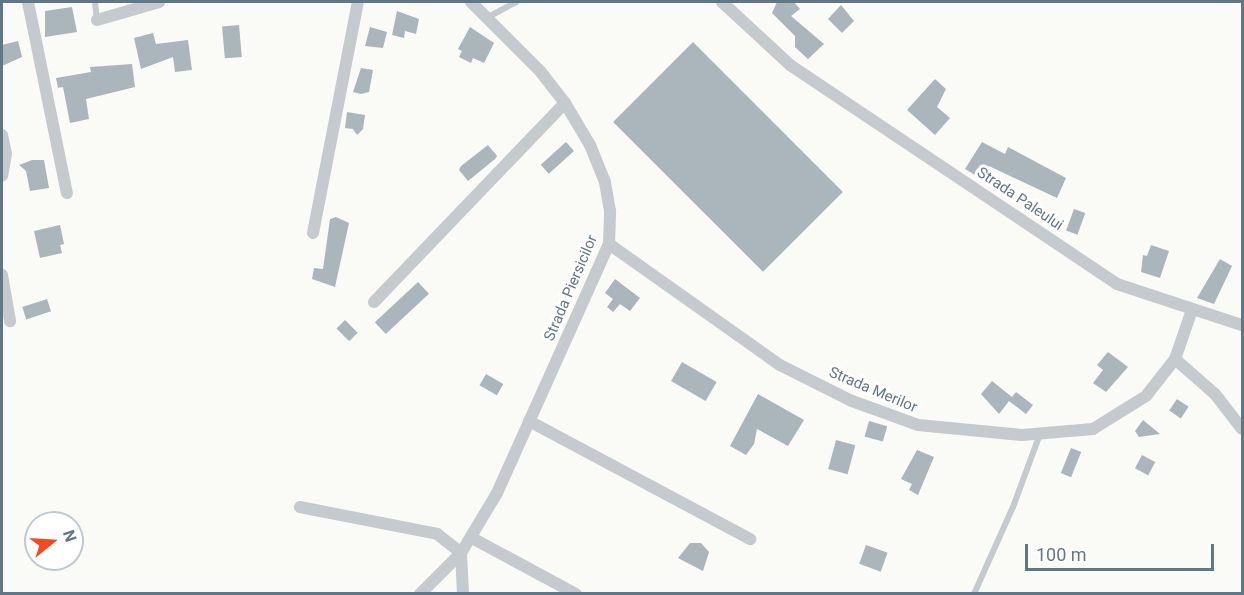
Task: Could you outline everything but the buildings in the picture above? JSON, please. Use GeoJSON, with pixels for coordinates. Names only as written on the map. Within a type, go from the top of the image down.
{"type":"FeatureCollection","features":[{"type":"Feature","properties":{"kind":"street"},"geometry":{"type":"LineString","coordinates":[[28,2],[67,193]]}},
{"type":"Feature","properties":{"kind":"street"},"geometry":{"type":"LineString","coordinates":[[97,21],[159,2]]}},
{"type":"Feature","properties":{"kind":"street"},"geometry":{"type":"LineString","coordinates":[[313,233],[358,2]]}},
{"type":"Feature","properties":{"kind":"street","name":"Strada Piersicilor"},"geometry":{"type":"LineString","coordinates":[[420,594],[461,553],[472,538],[529,421],[609,244],[610,212],[605,182],[590,145],[566,103],[488,17],[471,2]]}},
{"type":"Feature","properties":{"kind":"street","name":"Strada Paleului"},"geometry":{"type":"LineString","coordinates":[[722,2],[790,65],[881,129],[980,189],[1117,284],[1242,325]]}},
{"type":"Feature","properties":{"kind":"street"},"geometry":{"type":"LineString","coordinates":[[374,302],[566,103]]}},
{"type":"Feature","properties":{"kind":"street"},"geometry":{"type":"LineString","coordinates":[[2,135],[6,154],[2,176]]}},
{"type":"Feature","properties":{"kind":"street","name":"Strada Merilor"},"geometry":{"type":"LineString","coordinates":[[609,244],[780,365],[852,401],[918,425],[1040,434],[1093,429],[1123,413],[1146,396],[1175,359]]}},
{"type":"Feature","properties":{"kind":"street"},"geometry":{"type":"LineString","coordinates":[[2,276],[10,321]]}},
{"type":"Feature","properties":{"kind":"street"},"geometry":{"type":"LineString","coordinates":[[1192,310],[1175,359],[1215,394],[1242,429]]}},
{"type":"Feature","properties":{"kind":"street"},"geometry":{"type":"LineString","coordinates":[[529,421],[750,539]]}},
{"type":"Feature","properties":{"kind":"street"},"geometry":{"type":"LineString","coordinates":[[300,507],[437,534],[461,553],[462,594]]}},
{"type":"Feature","properties":{"kind":"street"},"geometry":{"type":"LineString","coordinates":[[472,538],[576,594]]}},
{"type":"Feature","properties":{"kind":"lane"},"geometry":{"type":"LineString","coordinates":[[95,2],[97,21]]}},
{"type":"Feature","properties":{"kind":"lane"},"geometry":{"type":"LineString","coordinates":[[488,17],[516,2]]}},
{"type":"Feature","properties":{"kind":"lane"},"geometry":{"type":"LineString","coordinates":[[974,594],[1013,507],[1040,434]]}}]}
